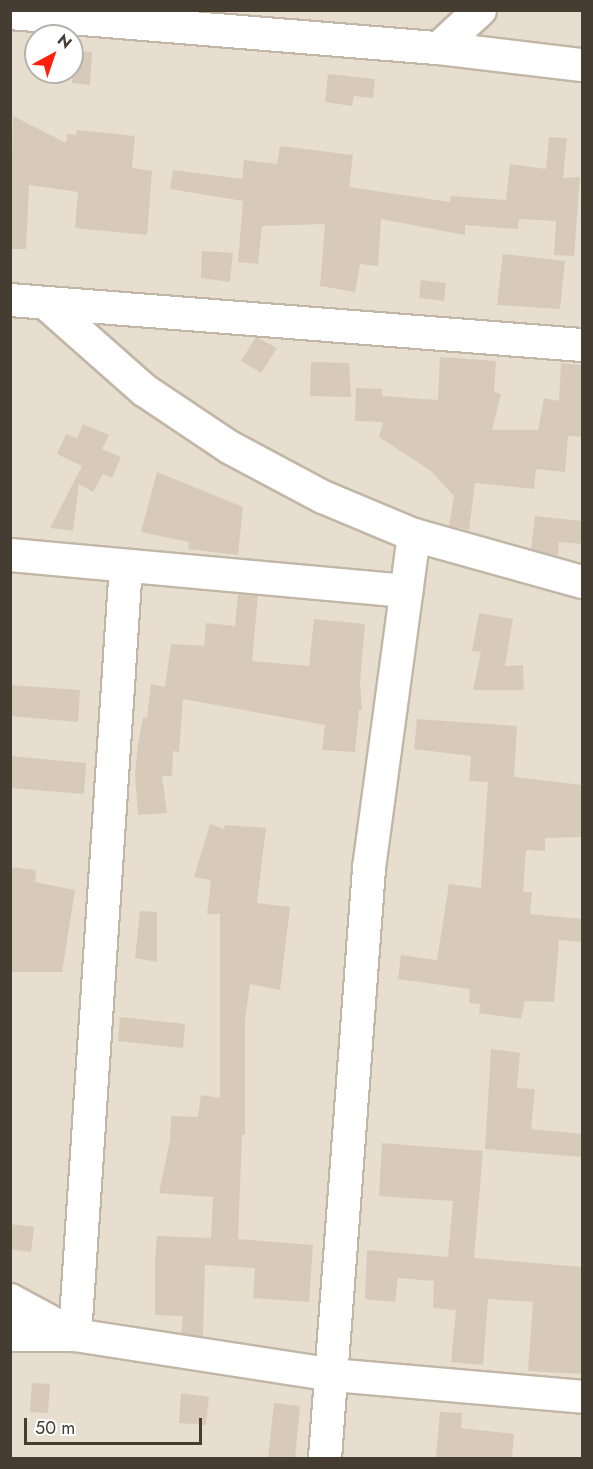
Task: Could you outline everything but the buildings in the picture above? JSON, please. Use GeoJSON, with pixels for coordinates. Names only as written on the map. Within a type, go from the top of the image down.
{"type":"FeatureCollection","features":[{"type":"Feature","properties":{"kind":"street"},"geometry":{"type":"LineString","coordinates":[[439,48],[442,10]]}},
{"type":"Feature","properties":{"kind":"street"},"geometry":{"type":"LineString","coordinates":[[439,48],[480,10]]}},
{"type":"Feature","properties":{"kind":"street"},"geometry":{"type":"LineString","coordinates":[[10,14],[167,20],[582,65]]}},
{"type":"Feature","properties":{"kind":"street"},"geometry":{"type":"LineString","coordinates":[[10,300],[48,305],[582,345]]}},
{"type":"Feature","properties":{"kind":"street"},"geometry":{"type":"LineString","coordinates":[[48,305],[144,390],[230,447],[323,497],[414,535],[582,582]]}},
{"type":"Feature","properties":{"kind":"street"},"geometry":{"type":"LineString","coordinates":[[326,1458],[369,868],[414,535]]}},
{"type":"Feature","properties":{"kind":"street"},"geometry":{"type":"LineString","coordinates":[[10,555],[406,591]]}},
{"type":"Feature","properties":{"kind":"street"},"geometry":{"type":"LineString","coordinates":[[75,1335],[126,566]]}},
{"type":"Feature","properties":{"kind":"street"},"geometry":{"type":"LineString","coordinates":[[10,1300],[75,1335]]}},
{"type":"Feature","properties":{"kind":"street"},"geometry":{"type":"LineString","coordinates":[[10,1335],[75,1335],[333,1375],[582,1397]]}},
{"type":"Feature","properties":{"kind":"shaded area"},"geometry":{"type":"Polygon","coordinates":[[[11,11],[582,11],[582,1458],[11,1458],[11,11]]]}}]}
